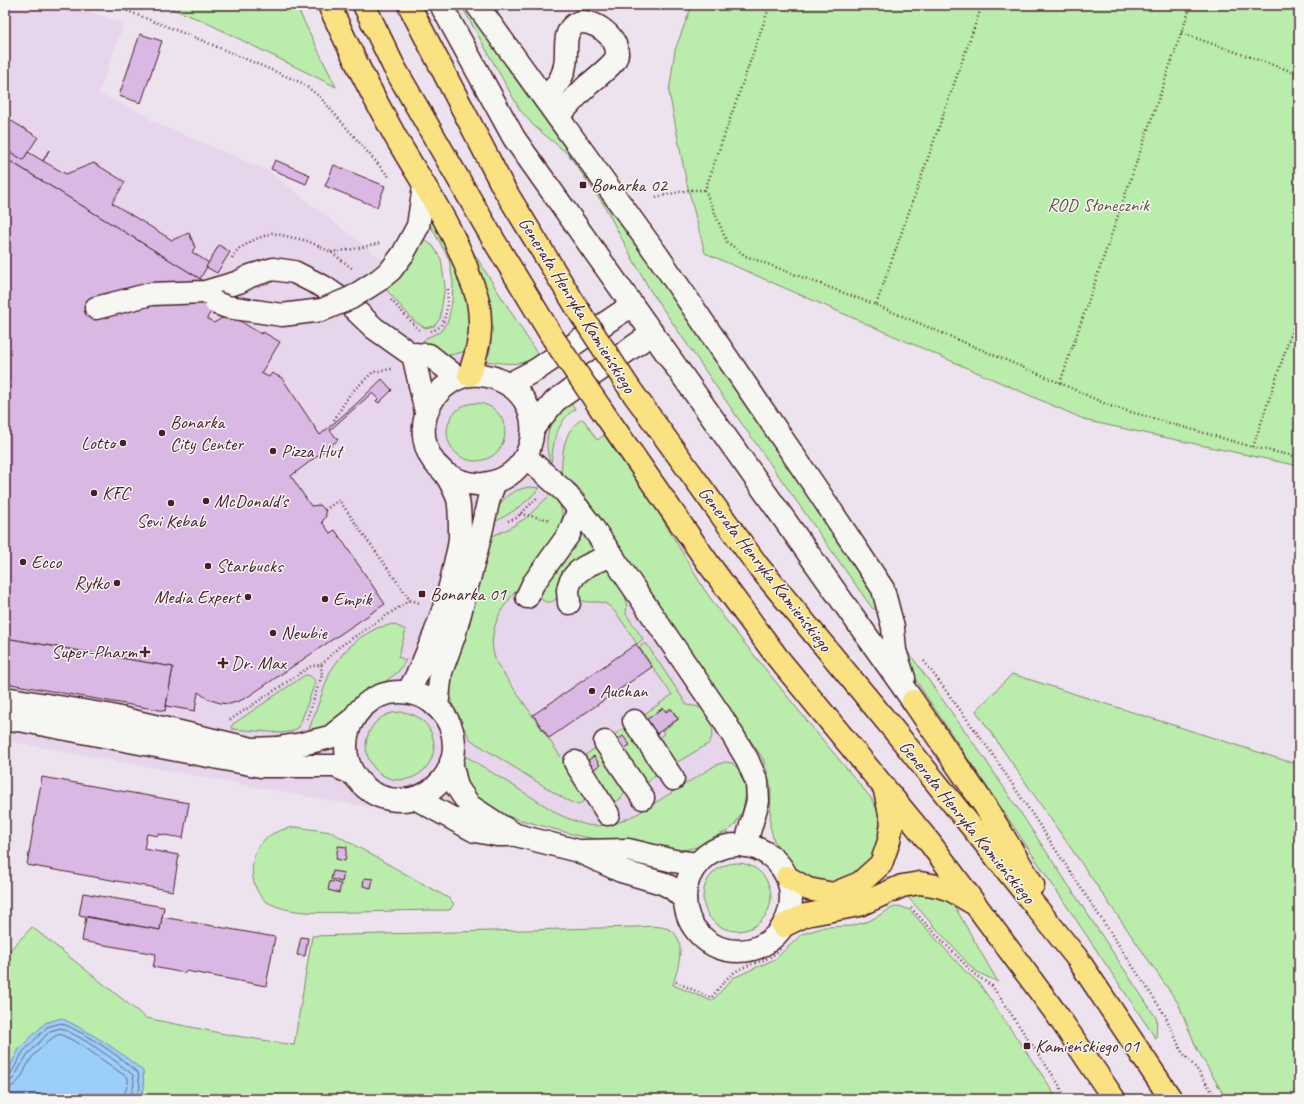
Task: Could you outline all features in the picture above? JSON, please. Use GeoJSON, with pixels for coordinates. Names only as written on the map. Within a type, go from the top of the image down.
{"type":"FeatureCollection","features":[{"type":"Feature","properties":{"kind":"main road"},"geometry":{"type":"LineString","coordinates":[[329,5],[349,48],[394,134],[453,235],[465,262],[478,300],[481,329],[477,354],[464,377]]}},
{"type":"Feature","properties":{"kind":"main road","name":"Generała Henryka Kamieńskiego"},"geometry":{"type":"LineString","coordinates":[[364,5],[398,74],[493,239],[553,338],[601,409],[708,563],[773,651],[930,843],[1058,1016],[1114,1099]]}},
{"type":"Feature","properties":{"kind":"main road","name":"Generała Henryka Kamieńskiego"},"geometry":{"type":"LineString","coordinates":[[409,5],[503,187],[582,316],[630,389],[758,566],[897,734],[1077,958],[1171,1099]]}},
{"type":"Feature","properties":{"kind":"main road"},"geometry":{"type":"LineString","coordinates":[[913,701],[985,806],[1077,958]]}},
{"type":"Feature","properties":{"kind":"main road"},"geometry":{"type":"LineString","coordinates":[[787,877],[808,889],[833,894],[860,883],[882,864],[889,841],[892,823],[884,786]]}},
{"type":"Feature","properties":{"kind":"main road"},"geometry":{"type":"LineString","coordinates":[[783,926],[806,915],[859,905],[902,886],[920,883],[951,890],[977,906]]}},
{"type":"Feature","properties":{"kind":"street","name":"Generała Henryka Kamieńskiego"},"geometry":{"type":"LineString","coordinates":[[441,5],[514,138],[913,701]]}},
{"type":"Feature","properties":{"kind":"street"},"geometry":{"type":"LineString","coordinates":[[477,5],[658,256],[883,589],[893,627],[899,664],[913,701]]}},
{"type":"Feature","properties":{"kind":"street"},"geometry":{"type":"LineString","coordinates":[[545,99],[558,85],[565,66],[567,33],[575,24],[587,22],[603,30],[614,40],[617,51],[615,60],[587,86],[558,117]]}},
{"type":"Feature","properties":{"kind":"street"},"geometry":{"type":"LineString","coordinates":[[216,303],[227,307],[282,315],[322,310],[351,298],[379,280],[391,270],[403,254],[418,226],[424,186]]}},
{"type":"Feature","properties":{"kind":"street"},"geometry":{"type":"LineString","coordinates":[[96,308],[151,294],[205,292],[239,282],[250,276],[273,269],[294,272],[324,287],[350,305],[374,328],[405,361],[426,412]]}},
{"type":"Feature","properties":{"kind":"street"},"geometry":{"type":"LineString","coordinates":[[509,384],[536,370],[632,305]]}},
{"type":"Feature","properties":{"kind":"street"},"geometry":{"type":"LineString","coordinates":[[533,428],[554,401],[653,333]]}},
{"type":"Feature","properties":{"kind":"street"},"geometry":{"type":"LineString","coordinates":[[405,361],[429,355],[464,377]]}},
{"type":"Feature","properties":{"kind":"street"},"geometry":{"type":"LineString","coordinates":[[408,692],[424,660],[442,612],[454,571],[460,536],[458,498],[446,474],[434,461],[426,446],[423,429],[426,412],[433,398],[444,386],[464,377],[483,375],[496,378],[509,384],[521,396],[530,411],[533,428],[532,442],[526,456],[518,467],[508,476],[496,482],[478,485],[461,482],[446,474]]}},
{"type":"Feature","properties":{"kind":"street"},"geometry":{"type":"LineString","coordinates":[[526,456],[565,492],[576,517],[613,556],[723,719],[748,759],[757,782],[758,801],[746,846]]}},
{"type":"Feature","properties":{"kind":"street"},"geometry":{"type":"LineString","coordinates":[[437,707],[441,672],[454,636],[489,498],[496,482]]}},
{"type":"Feature","properties":{"kind":"street"},"geometry":{"type":"LineString","coordinates":[[527,597],[533,584],[569,534],[576,517]]}},
{"type":"Feature","properties":{"kind":"street"},"geometry":{"type":"LineString","coordinates":[[569,603],[568,589],[574,575],[597,560],[613,556]]}},
{"type":"Feature","properties":{"kind":"street"},"geometry":{"type":"LineString","coordinates":[[5,698],[107,715],[252,749],[277,748],[330,737],[354,718],[364,706],[377,697],[392,692],[408,692],[424,697],[437,707],[445,716],[450,728],[454,751],[444,778],[431,790],[416,798],[398,800],[381,796],[365,787],[353,774],[348,760],[346,746],[348,731],[354,718]]}},
{"type":"Feature","properties":{"kind":"street"},"geometry":{"type":"LineString","coordinates":[[5,721],[18,720],[226,758],[261,766],[335,766],[353,774]]}},
{"type":"Feature","properties":{"kind":"street"},"geometry":{"type":"LineString","coordinates":[[634,721],[673,779]]}},
{"type":"Feature","properties":{"kind":"street"},"geometry":{"type":"LineString","coordinates":[[604,742],[643,798]]}},
{"type":"Feature","properties":{"kind":"street"},"geometry":{"type":"LineString","coordinates":[[226,758],[252,749]]}},
{"type":"Feature","properties":{"kind":"street"},"geometry":{"type":"LineString","coordinates":[[451,762],[457,787],[470,806],[516,835]]}},
{"type":"Feature","properties":{"kind":"street"},"geometry":{"type":"LineString","coordinates":[[575,762],[608,814]]}},
{"type":"Feature","properties":{"kind":"street"},"geometry":{"type":"LineString","coordinates":[[416,798],[475,831],[497,835],[516,835],[578,851],[621,871],[662,883],[672,888],[685,900]]}},
{"type":"Feature","properties":{"kind":"street"},"geometry":{"type":"LineString","coordinates":[[727,846],[746,846],[762,851],[777,862],[787,877],[790,893],[790,910],[783,926],[774,937],[761,946],[747,950],[732,951],[718,947],[705,940],[695,930],[689,918],[685,900],[688,881],[697,864],[711,852],[727,846]]}},
{"type":"Feature","properties":{"kind":"street"},"geometry":{"type":"LineString","coordinates":[[578,851],[628,850],[674,861],[697,864]]}},
{"type":"Feature","properties":{"kind":"path"},"geometry":{"type":"LineString","coordinates":[[112,5],[201,40],[302,83],[320,96],[393,181]]}},
{"type":"Feature","properties":{"kind":"path"},"geometry":{"type":"LineString","coordinates":[[770,5],[705,190],[727,242],[746,256],[876,305],[1060,383],[1110,406],[1253,447],[1299,457]]}},
{"type":"Feature","properties":{"kind":"path"},"geometry":{"type":"LineString","coordinates":[[876,305],[982,5]]}},
{"type":"Feature","properties":{"kind":"path"},"geometry":{"type":"LineString","coordinates":[[1060,383],[1191,5]]}},
{"type":"Feature","properties":{"kind":"path"},"geometry":{"type":"LineString","coordinates":[[1181,33],[1299,74]]}},
{"type":"Feature","properties":{"kind":"path"},"geometry":{"type":"LineString","coordinates":[[656,197],[689,190],[705,190]]}},
{"type":"Feature","properties":{"kind":"path"},"geometry":{"type":"LineString","coordinates":[[331,252],[354,249],[382,242]]}},
{"type":"Feature","properties":{"kind":"path"},"geometry":{"type":"LineString","coordinates":[[1253,447],[1299,310]]}},
{"type":"Feature","properties":{"kind":"path"},"geometry":{"type":"LineString","coordinates":[[334,420],[350,394],[373,372],[405,361]]}},
{"type":"Feature","properties":{"kind":"path"},"geometry":{"type":"LineString","coordinates":[[503,524],[516,518],[540,496]]}},
{"type":"Feature","properties":{"kind":"path"},"geometry":{"type":"LineString","coordinates":[[325,510],[339,500],[410,600],[419,603]]}},
{"type":"Feature","properties":{"kind":"path"},"geometry":{"type":"LineString","coordinates":[[520,514],[576,517]]}},
{"type":"Feature","properties":{"kind":"path"},"geometry":{"type":"LineString","coordinates":[[226,722],[311,666],[321,665],[339,646],[410,600]]}},
{"type":"Feature","properties":{"kind":"path"},"geometry":{"type":"LineString","coordinates":[[924,660],[991,752],[1165,1015],[1182,1052],[1196,1068],[1217,1099]]}},
{"type":"Feature","properties":{"kind":"path"},"geometry":{"type":"LineString","coordinates":[[304,725],[322,675],[321,665]]}},
{"type":"Feature","properties":{"kind":"path"},"geometry":{"type":"LineString","coordinates":[[909,905],[974,974],[992,986],[1058,1083],[1066,1099]]}},
{"type":"Feature","properties":{"kind":"path"},"geometry":{"type":"LineString","coordinates":[[676,982],[711,998],[725,980],[736,971],[768,959],[782,947]]}},
{"type":"Feature","properties":{"kind":"shaded area","name":"Bonarka City Center"},"geometry":{"type":"Polygon","coordinates":[[[5,5],[71,5],[124,24],[99,93],[148,116],[152,121],[269,171],[415,285],[603,480],[810,760],[659,837],[354,805],[6,741],[5,743],[5,5]]]}},
{"type":"Feature","properties":{"kind":"green space"},"geometry":{"type":"Polygon","coordinates":[[[162,5],[296,5],[336,87],[203,21],[162,5]]]}},
{"type":"Feature","properties":{"kind":"green space"},"geometry":{"type":"Polygon","coordinates":[[[461,5],[466,5],[649,257],[868,579],[881,612],[872,608],[735,414],[650,290],[604,205],[568,154],[534,126],[520,110],[461,5]]]}},
{"type":"Feature","properties":{"kind":"green space","name":"ROD Słonecznik"},"geometry":{"type":"Polygon","coordinates":[[[692,5],[1299,5],[1299,466],[1088,421],[705,253],[686,180],[669,92],[675,50],[692,5]]]}},
{"type":"Feature","properties":{"kind":"green space"},"geometry":{"type":"Polygon","coordinates":[[[431,221],[434,222],[451,249],[469,304],[472,337],[468,348],[465,351],[450,355],[439,352],[423,341],[426,338],[440,332],[448,321],[452,301],[453,283],[449,259],[429,223],[431,221]]]}},
{"type":"Feature","properties":{"kind":"green space"},"geometry":{"type":"Polygon","coordinates":[[[422,238],[433,246],[441,259],[445,286],[440,319],[434,326],[425,328],[414,321],[382,285],[422,238]]]}},
{"type":"Feature","properties":{"kind":"green space"},"geometry":{"type":"Polygon","coordinates":[[[470,247],[538,355],[525,362],[512,364],[484,361],[489,354],[491,344],[490,326],[482,279],[470,247]]]}},
{"type":"Feature","properties":{"kind":"green space"},"geometry":{"type":"Polygon","coordinates":[[[571,402],[575,409],[560,426],[553,448],[551,464],[547,451],[547,437],[549,430],[558,412],[571,402]]]}},
{"type":"Feature","properties":{"kind":"green space"},"geometry":{"type":"Polygon","coordinates":[[[470,403],[482,403],[497,411],[505,426],[505,438],[497,453],[482,461],[470,461],[455,453],[447,438],[447,426],[455,411],[470,403]]]}},
{"type":"Feature","properties":{"kind":"green space"},"geometry":{"type":"Polygon","coordinates":[[[582,419],[597,440],[604,435],[657,510],[704,589],[725,619],[871,798],[877,809],[881,823],[879,845],[867,868],[834,884],[813,880],[798,871],[774,841],[770,826],[771,788],[763,759],[582,492],[576,485],[561,474],[563,451],[567,436],[575,424],[582,419]]]}},
{"type":"Feature","properties":{"kind":"green space"},"geometry":{"type":"Polygon","coordinates":[[[529,487],[540,488],[518,508],[492,523],[498,509],[508,495],[529,487]]]}},
{"type":"Feature","properties":{"kind":"green space"},"geometry":{"type":"Polygon","coordinates":[[[551,494],[561,507],[562,522],[560,533],[502,609],[496,623],[492,645],[493,653],[499,667],[568,767],[585,797],[584,801],[578,805],[566,800],[470,739],[452,703],[449,676],[488,538],[508,529],[526,518],[551,494]]]}},
{"type":"Feature","properties":{"kind":"green space"},"geometry":{"type":"Polygon","coordinates":[[[580,532],[584,532],[594,547],[594,551],[556,599],[551,602],[543,601],[538,594],[580,532]]]}},
{"type":"Feature","properties":{"kind":"green space"},"geometry":{"type":"Polygon","coordinates":[[[606,569],[620,586],[625,595],[627,607],[626,614],[643,639],[637,644],[610,607],[606,604],[598,602],[587,602],[580,600],[577,597],[577,585],[588,573],[606,569]]]}},
{"type":"Feature","properties":{"kind":"green space"},"geometry":{"type":"Polygon","coordinates":[[[393,624],[406,630],[398,657],[406,660],[398,672],[386,681],[367,690],[356,699],[332,727],[308,732],[330,672],[344,652],[361,637],[377,628],[393,624]]]}},
{"type":"Feature","properties":{"kind":"green space"},"geometry":{"type":"Polygon","coordinates":[[[646,643],[687,705],[703,709],[710,716],[712,721],[713,731],[711,740],[708,744],[676,763],[673,763],[654,741],[664,734],[662,731],[679,719],[671,708],[666,711],[663,708],[650,717],[647,715],[639,720],[640,717],[672,695],[639,647],[646,643]]]}},
{"type":"Feature","properties":{"kind":"green space"},"geometry":{"type":"Polygon","coordinates":[[[904,648],[985,759],[1157,1019],[1156,1039],[928,699],[912,674],[904,648]]]}},
{"type":"Feature","properties":{"kind":"green space"},"geometry":{"type":"Polygon","coordinates":[[[1012,674],[1299,765],[1299,1099],[1226,1099],[1197,1049],[1178,1003],[976,711],[1012,674]]]}},
{"type":"Feature","properties":{"kind":"green space"},"geometry":{"type":"Polygon","coordinates":[[[305,675],[312,677],[315,683],[299,727],[293,731],[282,733],[232,729],[231,727],[233,724],[305,675]]]}},
{"type":"Feature","properties":{"kind":"green space"},"geometry":{"type":"Polygon","coordinates":[[[400,712],[413,715],[424,722],[431,733],[434,746],[431,759],[424,770],[413,777],[400,780],[387,777],[376,770],[369,759],[366,746],[369,733],[376,722],[387,715],[400,712]]]}},
{"type":"Feature","properties":{"kind":"green space"},"geometry":{"type":"Polygon","coordinates":[[[628,725],[657,769],[656,774],[648,782],[645,782],[610,738],[628,725]]]}},
{"type":"Feature","properties":{"kind":"green space"},"geometry":{"type":"Polygon","coordinates":[[[598,746],[625,790],[622,797],[617,801],[612,801],[581,758],[598,746]]]}},
{"type":"Feature","properties":{"kind":"green space"},"geometry":{"type":"Polygon","coordinates":[[[464,755],[560,815],[587,825],[597,826],[617,823],[637,814],[716,765],[725,762],[732,763],[740,770],[746,793],[743,810],[735,825],[728,831],[709,839],[697,847],[675,852],[579,836],[492,812],[469,793],[462,768],[464,755]]]}},
{"type":"Feature","properties":{"kind":"green space"},"geometry":{"type":"Polygon","coordinates":[[[296,827],[331,832],[450,899],[454,904],[450,910],[328,913],[303,912],[281,908],[271,904],[260,895],[256,889],[252,868],[255,854],[262,842],[271,834],[296,827]]]}},
{"type":"Feature","properties":{"kind":"green space"},"geometry":{"type":"Polygon","coordinates":[[[730,863],[744,863],[756,868],[766,878],[771,890],[771,904],[766,916],[756,926],[744,931],[730,931],[718,926],[708,916],[703,904],[703,890],[708,878],[718,868],[730,863]]]}},
{"type":"Feature","properties":{"kind":"green space"},"geometry":{"type":"Polygon","coordinates":[[[920,892],[944,898],[955,907],[998,982],[979,973],[971,967],[905,894],[920,892]]]}},
{"type":"Feature","properties":{"kind":"green space"},"geometry":{"type":"Polygon","coordinates":[[[899,906],[910,910],[965,971],[979,983],[1051,1088],[1056,1099],[5,1099],[5,955],[32,927],[146,1018],[230,1035],[294,1045],[312,936],[648,926],[663,927],[672,931],[677,936],[679,942],[680,957],[673,985],[712,1001],[733,978],[775,959],[802,934],[825,927],[851,926],[869,921],[892,908],[899,906]]]}},
{"type":"Feature","properties":{"kind":"water"},"geometry":{"type":"Polygon","coordinates":[[[61,1018],[104,1042],[143,1071],[144,1089],[138,1099],[5,1099],[5,1076],[19,1049],[45,1023],[61,1018]]]}},
{"type":"Feature","properties":{"kind":"building"},"geometry":{"type":"Polygon","coordinates":[[[140,34],[162,41],[141,103],[119,96],[140,34]]]}},
{"type":"Feature","properties":{"kind":"building"},"geometry":{"type":"Polygon","coordinates":[[[5,117],[38,137],[23,160],[5,149],[5,117]]]}},
{"type":"Feature","properties":{"kind":"building"},"geometry":{"type":"Polygon","coordinates":[[[5,149],[23,160],[28,152],[66,174],[94,163],[125,182],[112,203],[172,240],[189,233],[195,247],[192,252],[209,263],[200,279],[5,158],[5,149]]]}},
{"type":"Feature","properties":{"kind":"building","name":"Bonarka City Center"},"geometry":{"type":"Polygon","coordinates":[[[5,158],[223,293],[207,318],[214,323],[227,317],[237,319],[261,334],[263,332],[280,342],[261,373],[269,377],[272,373],[282,378],[320,435],[382,379],[392,390],[379,403],[376,401],[378,399],[372,393],[330,430],[338,440],[291,476],[311,506],[320,505],[325,510],[326,516],[322,522],[330,533],[335,530],[385,604],[246,698],[230,704],[220,703],[208,699],[198,692],[195,711],[166,706],[173,667],[5,638],[5,158]]]}},
{"type":"Feature","properties":{"kind":"building"},"geometry":{"type":"Polygon","coordinates":[[[275,160],[310,175],[306,184],[271,169],[275,160]]]}},
{"type":"Feature","properties":{"kind":"building"},"geometry":{"type":"Polygon","coordinates":[[[334,165],[385,186],[377,207],[325,186],[334,165]]]}},
{"type":"Feature","properties":{"kind":"building"},"geometry":{"type":"Polygon","coordinates":[[[219,245],[230,252],[217,273],[206,267],[219,245]]]}},
{"type":"Feature","properties":{"kind":"building"},"geometry":{"type":"Polygon","coordinates":[[[5,638],[173,667],[165,711],[5,683],[5,638]]]}},
{"type":"Feature","properties":{"kind":"building","name":"Auchan"},"geometry":{"type":"Polygon","coordinates":[[[636,644],[652,667],[549,738],[533,715],[636,644]]]}},
{"type":"Feature","properties":{"kind":"building"},"geometry":{"type":"Polygon","coordinates":[[[663,708],[666,712],[671,709],[678,719],[652,737],[642,723],[663,708]]]}},
{"type":"Feature","properties":{"kind":"building"},"geometry":{"type":"Polygon","coordinates":[[[623,736],[630,745],[619,752],[613,743],[623,736]]]}},
{"type":"Feature","properties":{"kind":"building"},"geometry":{"type":"Polygon","coordinates":[[[594,756],[600,765],[589,772],[583,764],[594,756]]]}},
{"type":"Feature","properties":{"kind":"building"},"geometry":{"type":"Polygon","coordinates":[[[42,777],[189,803],[183,838],[158,834],[158,836],[147,834],[144,849],[179,855],[173,891],[27,865],[42,777]]]}},
{"type":"Feature","properties":{"kind":"building"},"geometry":{"type":"Polygon","coordinates":[[[338,846],[347,847],[345,861],[336,859],[338,846]]]}},
{"type":"Feature","properties":{"kind":"building"},"geometry":{"type":"Polygon","coordinates":[[[333,871],[344,873],[342,882],[331,879],[333,871]]]}},
{"type":"Feature","properties":{"kind":"building"},"geometry":{"type":"Polygon","coordinates":[[[364,878],[373,879],[371,888],[363,886],[364,878]]]}},
{"type":"Feature","properties":{"kind":"building"},"geometry":{"type":"Polygon","coordinates":[[[330,881],[341,884],[339,893],[328,890],[330,881]]]}},
{"type":"Feature","properties":{"kind":"building"},"geometry":{"type":"Polygon","coordinates":[[[83,893],[164,907],[160,930],[79,915],[83,893]]]}},
{"type":"Feature","properties":{"kind":"building"},"geometry":{"type":"Polygon","coordinates":[[[86,917],[160,930],[162,917],[275,937],[266,986],[186,971],[185,973],[153,967],[156,954],[82,941],[86,917]]]}},
{"type":"Feature","properties":{"kind":"building"},"geometry":{"type":"Polygon","coordinates":[[[301,937],[308,938],[305,956],[297,955],[301,937]]]}},
{"type":"Feature","properties":{"kind":"place","name":"Bonarka 02"},"geometry":{"type":"Point","coordinates":[583,185]}},
{"type":"Feature","properties":{"kind":"place","name":"Bonarka City Center"},"geometry":{"type":"Point","coordinates":[162,433]}},
{"type":"Feature","properties":{"kind":"place","name":"Lotto"},"geometry":{"type":"Point","coordinates":[123,443]}},
{"type":"Feature","properties":{"kind":"place","name":"Pizza Hut"},"geometry":{"type":"Point","coordinates":[273,451]}},
{"type":"Feature","properties":{"kind":"place","name":"KFC"},"geometry":{"type":"Point","coordinates":[94,493]}},
{"type":"Feature","properties":{"kind":"place","name":"McDonald's"},"geometry":{"type":"Point","coordinates":[206,501]}},
{"type":"Feature","properties":{"kind":"place","name":"Sevi Kebab"},"geometry":{"type":"Point","coordinates":[171,503]}},
{"type":"Feature","properties":{"kind":"place","name":"Ecco"},"geometry":{"type":"Point","coordinates":[23,562]}},
{"type":"Feature","properties":{"kind":"place","name":"Starbucks"},"geometry":{"type":"Point","coordinates":[208,566]}},
{"type":"Feature","properties":{"kind":"place","name":"Ryłko"},"geometry":{"type":"Point","coordinates":[117,583]}},
{"type":"Feature","properties":{"kind":"place","name":"Bonarka 01"},"geometry":{"type":"Point","coordinates":[422,594]}},
{"type":"Feature","properties":{"kind":"place","name":"Media Expert"},"geometry":{"type":"Point","coordinates":[248,597]}},
{"type":"Feature","properties":{"kind":"place","name":"Empik"},"geometry":{"type":"Point","coordinates":[325,599]}},
{"type":"Feature","properties":{"kind":"place","name":"Newbie"},"geometry":{"type":"Point","coordinates":[273,633]}},
{"type":"Feature","properties":{"kind":"place","name":"Super-Pharm"},"geometry":{"type":"Point","coordinates":[145,652]}},
{"type":"Feature","properties":{"kind":"place","name":"Dr. Max"},"geometry":{"type":"Point","coordinates":[223,663]}},
{"type":"Feature","properties":{"kind":"place","name":"Auchan"},"geometry":{"type":"Point","coordinates":[592,691]}},
{"type":"Feature","properties":{"kind":"place","name":"Kamieńskiego 01"},"geometry":{"type":"Point","coordinates":[1027,1046]}}]}
